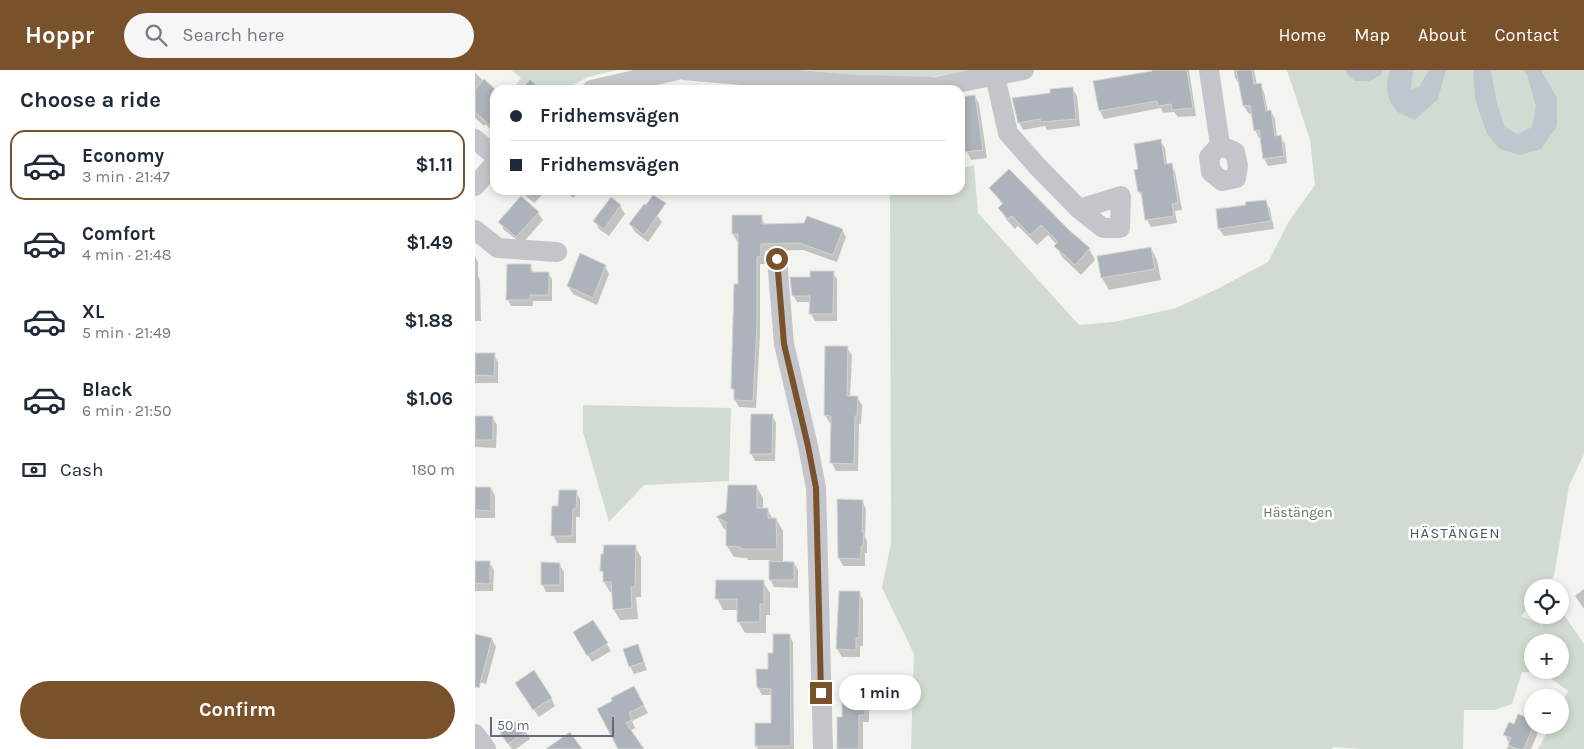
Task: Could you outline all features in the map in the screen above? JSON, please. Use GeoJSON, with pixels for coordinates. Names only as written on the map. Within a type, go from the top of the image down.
{"type":"FeatureCollection","features":[{"type":"Feature","properties":{"kind":"street"},"geometry":{"type":"LineString","coordinates":[[613,85],[677,70]]}},
{"type":"Feature","properties":{"kind":"street"},"geometry":{"type":"LineString","coordinates":[[684,70],[857,85]]}},
{"type":"Feature","properties":{"kind":"street"},"geometry":{"type":"LineString","coordinates":[[946,85],[1024,70]]}},
{"type":"Feature","properties":{"kind":"street"},"geometry":{"type":"LineString","coordinates":[[1209,70],[1220,145]]}},
{"type":"Feature","properties":{"kind":"street"},"geometry":{"type":"LineString","coordinates":[[995,76],[1008,132],[1037,166],[1079,209]]}},
{"type":"Feature","properties":{"kind":"street"},"geometry":{"type":"LineString","coordinates":[[475,139],[490,152]]}},
{"type":"Feature","properties":{"kind":"street"},"geometry":{"type":"LineString","coordinates":[[475,186],[490,169]]}},
{"type":"Feature","properties":{"kind":"street"},"geometry":{"type":"LineString","coordinates":[[475,230],[499,248],[557,252]]}},
{"type":"Feature","properties":{"kind":"street"},"geometry":{"type":"LineString","coordinates":[[777,259],[784,344],[816,488],[823,749]]}},
{"type":"Feature","properties":{"kind":"street"},"geometry":{"type":"LineString","coordinates":[[475,734],[486,749]]}},
{"type":"Feature","properties":{"kind":"green space"},"geometry":{"type":"Polygon","coordinates":[[[511,70],[617,70],[588,77],[573,85],[516,85],[521,78],[511,70]]]}},
{"type":"Feature","properties":{"kind":"green space"},"geometry":{"type":"Polygon","coordinates":[[[804,70],[974,70],[918,79],[894,79],[804,70]]]}},
{"type":"Feature","properties":{"kind":"green space","name":"Hästängen"},"geometry":{"type":"Polygon","coordinates":[[[1287,70],[1584,70],[1584,454],[1569,486],[1554,576],[1552,579],[1524,579],[1524,612],[1521,616],[1524,617],[1524,624],[1569,624],[1569,622],[1584,644],[1584,749],[1538,749],[1546,734],[1569,734],[1569,689],[1565,689],[1552,679],[1569,679],[1569,634],[1524,634],[1524,672],[1522,672],[1512,704],[1494,710],[1464,710],[1463,749],[1362,749],[1333,747],[1332,749],[911,749],[914,654],[882,588],[891,543],[890,195],[965,195],[965,168],[974,165],[978,213],[1079,325],[1114,322],[1176,308],[1217,289],[1268,262],[1289,221],[1315,185],[1310,140],[1287,70]]]}},
{"type":"Feature","properties":{"kind":"green space"},"geometry":{"type":"Polygon","coordinates":[[[583,405],[731,408],[729,481],[644,485],[609,522],[583,432],[583,405]]]}},
{"type":"Feature","properties":{"kind":"shaded area"},"geometry":{"type":"Polygon","coordinates":[[[1346,70],[1383,70],[1381,75],[1369,81],[1355,81],[1347,74],[1346,70]]]}},
{"type":"Feature","properties":{"kind":"shaded area"},"geometry":{"type":"Polygon","coordinates":[[[1390,70],[1413,70],[1411,89],[1419,87],[1429,70],[1446,70],[1438,99],[1415,120],[1401,114],[1393,107],[1387,92],[1387,80],[1390,70]]]}},
{"type":"Feature","properties":{"kind":"shaded area"},"geometry":{"type":"Polygon","coordinates":[[[1473,70],[1491,70],[1497,104],[1505,127],[1518,134],[1532,127],[1536,106],[1527,75],[1523,70],[1541,70],[1557,98],[1557,126],[1541,149],[1520,155],[1500,149],[1487,134],[1475,99],[1473,70]]]}},
{"type":"Feature","properties":{"kind":"building"},"geometry":{"type":"Polygon","coordinates":[[[1152,70],[1187,70],[1193,108],[1172,110],[1171,104],[1158,106],[1157,101],[1099,111],[1093,81],[1152,70]]]}},
{"type":"Feature","properties":{"kind":"building"},"geometry":{"type":"Polygon","coordinates":[[[1236,70],[1252,70],[1254,84],[1261,83],[1266,111],[1271,110],[1275,136],[1281,135],[1284,156],[1263,159],[1259,130],[1254,131],[1250,105],[1243,106],[1236,70]]]}},
{"type":"Feature","properties":{"kind":"building"},"geometry":{"type":"Polygon","coordinates":[[[484,79],[491,85],[490,126],[475,112],[475,90],[484,79]]]}},
{"type":"Feature","properties":{"kind":"building"},"geometry":{"type":"Polygon","coordinates":[[[1073,87],[1076,119],[1041,122],[1040,119],[1018,123],[1012,98],[1050,93],[1050,89],[1073,87]]]}},
{"type":"Feature","properties":{"kind":"building"},"geometry":{"type":"Polygon","coordinates":[[[975,95],[983,150],[965,152],[965,96],[975,95]]]}},
{"type":"Feature","properties":{"kind":"building"},"geometry":{"type":"Polygon","coordinates":[[[1161,139],[1165,164],[1172,163],[1178,203],[1172,204],[1174,216],[1145,220],[1141,192],[1138,192],[1134,170],[1138,169],[1134,144],[1161,139]]]}},
{"type":"Feature","properties":{"kind":"building"},"geometry":{"type":"Polygon","coordinates":[[[1009,169],[1069,230],[1090,248],[1075,265],[1054,246],[1058,242],[1041,225],[1030,235],[1012,216],[1008,219],[998,208],[1003,203],[989,188],[1009,169]]]}},
{"type":"Feature","properties":{"kind":"building"},"geometry":{"type":"Polygon","coordinates":[[[653,195],[666,203],[644,235],[629,224],[653,195]]]}},
{"type":"Feature","properties":{"kind":"building"},"geometry":{"type":"Polygon","coordinates":[[[521,196],[539,212],[516,237],[498,222],[521,196]]]}},
{"type":"Feature","properties":{"kind":"building"},"geometry":{"type":"Polygon","coordinates":[[[611,197],[621,205],[604,229],[593,221],[611,197]]]}},
{"type":"Feature","properties":{"kind":"building"},"geometry":{"type":"Polygon","coordinates":[[[1266,200],[1271,221],[1218,229],[1216,209],[1246,205],[1245,202],[1266,200]]]}},
{"type":"Feature","properties":{"kind":"building"},"geometry":{"type":"Polygon","coordinates":[[[732,215],[762,215],[762,224],[804,223],[807,216],[843,229],[833,255],[799,243],[761,244],[761,257],[757,257],[757,326],[753,401],[734,400],[734,389],[731,389],[734,284],[738,284],[738,234],[732,234],[732,215]]]}},
{"type":"Feature","properties":{"kind":"building"},"geometry":{"type":"Polygon","coordinates":[[[1151,247],[1155,269],[1101,278],[1097,256],[1151,247]]]}},
{"type":"Feature","properties":{"kind":"building"},"geometry":{"type":"Polygon","coordinates":[[[580,253],[606,265],[593,298],[567,286],[580,253]]]}},
{"type":"Feature","properties":{"kind":"building"},"geometry":{"type":"Polygon","coordinates":[[[507,264],[531,264],[531,272],[549,272],[549,295],[530,295],[530,300],[506,300],[507,264]]]}},
{"type":"Feature","properties":{"kind":"building"},"geometry":{"type":"Polygon","coordinates":[[[810,271],[834,271],[833,314],[809,314],[810,296],[792,296],[790,277],[810,277],[810,271]]]}},
{"type":"Feature","properties":{"kind":"building"},"geometry":{"type":"Polygon","coordinates":[[[825,346],[848,346],[847,396],[858,396],[857,416],[855,416],[854,464],[830,463],[831,416],[824,415],[825,346]]]}},
{"type":"Feature","properties":{"kind":"building"},"geometry":{"type":"Polygon","coordinates":[[[475,353],[495,353],[494,376],[475,375],[475,353]]]}},
{"type":"Feature","properties":{"kind":"building"},"geometry":{"type":"Polygon","coordinates":[[[751,414],[773,414],[772,454],[750,454],[751,414]]]}},
{"type":"Feature","properties":{"kind":"building"},"geometry":{"type":"Polygon","coordinates":[[[475,416],[493,416],[493,440],[475,440],[475,416]]]}},
{"type":"Feature","properties":{"kind":"building"},"geometry":{"type":"Polygon","coordinates":[[[728,485],[757,485],[757,508],[768,508],[768,518],[776,518],[777,549],[740,549],[740,547],[726,546],[726,522],[716,517],[726,512],[728,485]]]}},
{"type":"Feature","properties":{"kind":"building"},"geometry":{"type":"Polygon","coordinates":[[[475,487],[491,487],[491,511],[475,510],[475,487]]]}},
{"type":"Feature","properties":{"kind":"building"},"geometry":{"type":"Polygon","coordinates":[[[559,490],[577,490],[576,509],[573,509],[572,536],[551,536],[552,506],[558,506],[559,490]]]}},
{"type":"Feature","properties":{"kind":"building"},"geometry":{"type":"Polygon","coordinates":[[[837,499],[863,500],[862,532],[864,532],[861,559],[838,558],[837,499]]]}},
{"type":"Feature","properties":{"kind":"building"},"geometry":{"type":"Polygon","coordinates":[[[604,545],[636,545],[635,587],[631,587],[632,608],[613,610],[611,582],[603,582],[603,571],[600,571],[601,554],[603,554],[604,545]]]}},
{"type":"Feature","properties":{"kind":"building"},"geometry":{"type":"Polygon","coordinates":[[[475,561],[490,561],[490,584],[475,583],[475,561]]]}},
{"type":"Feature","properties":{"kind":"building"},"geometry":{"type":"Polygon","coordinates":[[[769,561],[794,562],[794,580],[769,580],[769,561]]]}},
{"type":"Feature","properties":{"kind":"building"},"geometry":{"type":"Polygon","coordinates":[[[541,562],[560,563],[560,585],[541,585],[541,562]]]}},
{"type":"Feature","properties":{"kind":"building"},"geometry":{"type":"Polygon","coordinates":[[[716,580],[764,580],[764,604],[760,604],[760,622],[737,622],[737,599],[715,599],[716,580]]]}},
{"type":"Feature","properties":{"kind":"building"},"geometry":{"type":"Polygon","coordinates":[[[839,591],[860,591],[859,638],[856,638],[856,650],[836,649],[839,591]]]}},
{"type":"Feature","properties":{"kind":"building"},"geometry":{"type":"Polygon","coordinates":[[[593,620],[608,643],[587,656],[573,632],[593,620]]]}},
{"type":"Feature","properties":{"kind":"building"},"geometry":{"type":"Polygon","coordinates":[[[475,634],[492,638],[479,688],[475,687],[475,634]]]}},
{"type":"Feature","properties":{"kind":"building"},"geometry":{"type":"Polygon","coordinates":[[[773,634],[790,634],[791,744],[789,746],[755,746],[755,723],[771,723],[771,689],[757,688],[756,669],[768,669],[768,653],[773,653],[773,634]]]}},
{"type":"Feature","properties":{"kind":"building"},"geometry":{"type":"Polygon","coordinates":[[[638,644],[644,662],[629,667],[623,649],[638,644]]]}},
{"type":"Feature","properties":{"kind":"building"},"geometry":{"type":"Polygon","coordinates":[[[534,670],[552,698],[533,710],[515,683],[534,670]]]}},
{"type":"Feature","properties":{"kind":"building"},"geometry":{"type":"Polygon","coordinates":[[[634,686],[644,705],[629,713],[632,720],[626,723],[644,749],[618,749],[597,709],[612,701],[611,698],[634,686]]]}},
{"type":"Feature","properties":{"kind":"building"},"geometry":{"type":"Polygon","coordinates":[[[842,697],[865,697],[865,715],[859,715],[859,749],[837,749],[837,717],[842,717],[842,697]]]}},
{"type":"Feature","properties":{"kind":"building"},"geometry":{"type":"Polygon","coordinates":[[[1518,714],[1524,716],[1524,734],[1530,734],[1524,749],[1517,749],[1508,745],[1511,738],[1503,735],[1509,722],[1514,724],[1518,714]]]}},
{"type":"Feature","properties":{"kind":"building"},"geometry":{"type":"Polygon","coordinates":[[[518,720],[526,731],[508,744],[500,733],[518,720]]]}},
{"type":"Feature","properties":{"kind":"building"},"geometry":{"type":"Polygon","coordinates":[[[570,732],[582,749],[546,749],[570,732]]]}},
{"type":"Feature","properties":{"kind":"district","name":"HÄSTÄNGEN"},"geometry":{"type":"Point","coordinates":[1455,533]}},
{"type":"Feature","properties":{"kind":"route"},"geometry":{"type":"LineString","coordinates":[[777,259],[784,344],[816,488],[821,693]]}}]}
